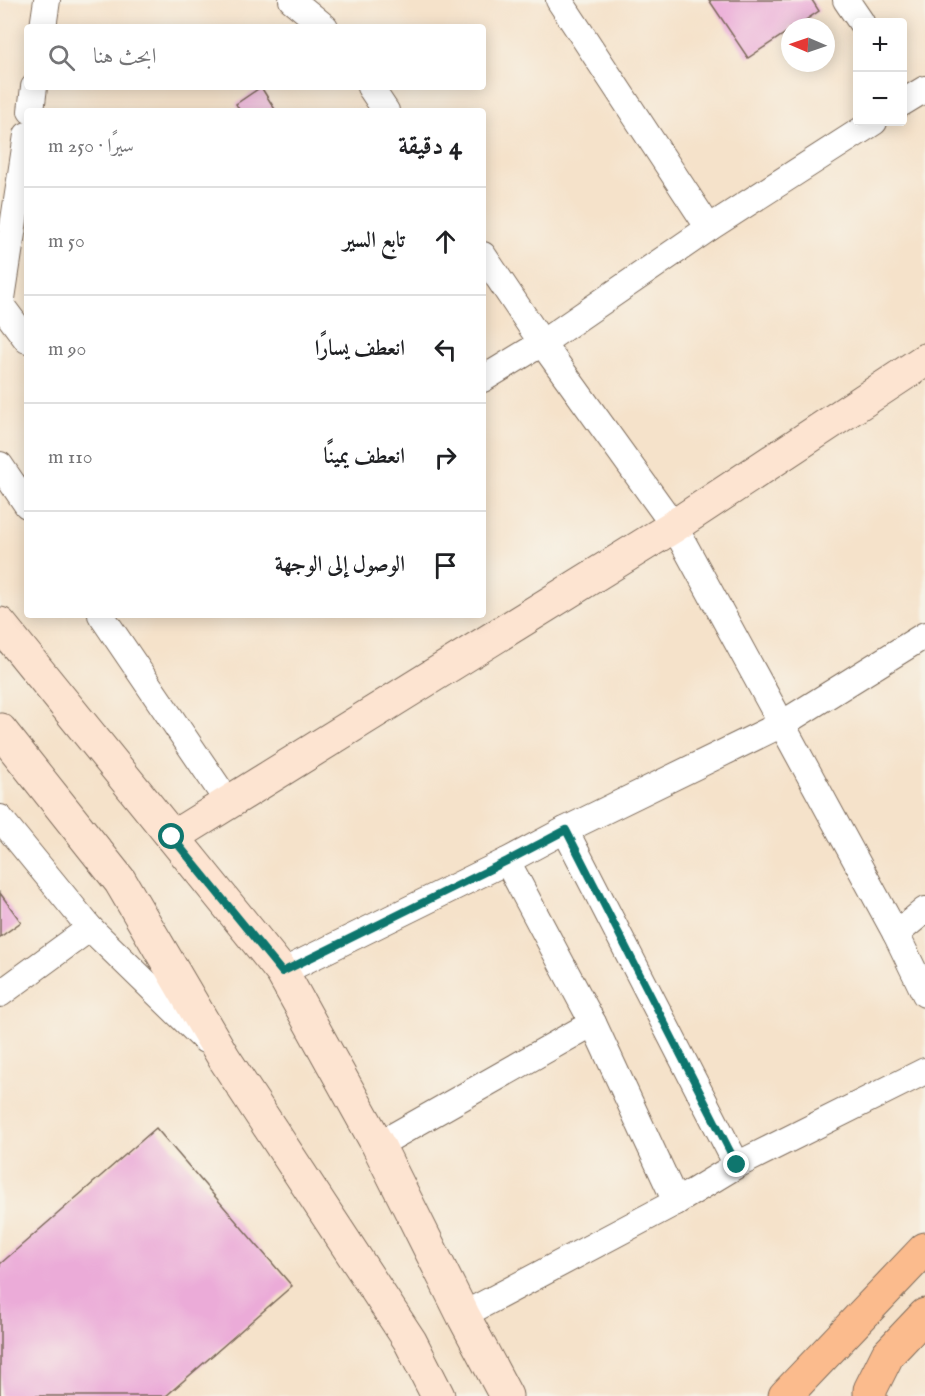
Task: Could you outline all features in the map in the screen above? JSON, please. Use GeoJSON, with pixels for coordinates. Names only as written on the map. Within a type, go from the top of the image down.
{"type":"FeatureCollection","features":[{"type":"Feature","properties":{"kind":"main road"},"geometry":{"type":"LineString","coordinates":[[172,837],[674,526],[925,360]]}},
{"type":"Feature","properties":{"kind":"main road"},"geometry":{"type":"LineString","coordinates":[[0,624],[282,972],[378,1145],[506,1396]]}},
{"type":"Feature","properties":{"kind":"main road"},"geometry":{"type":"LineString","coordinates":[[0,730],[120,881],[224,1058],[410,1341],[438,1396]]}},
{"type":"Feature","properties":{"kind":"main road"},"geometry":{"type":"LineString","coordinates":[[785,1396],[925,1249]]}},
{"type":"Feature","properties":{"kind":"main road"},"geometry":{"type":"LineString","coordinates":[[870,1396],[870,1390],[888,1354],[925,1315]]}},
{"type":"Feature","properties":{"kind":"street"},"geometry":{"type":"LineString","coordinates":[[44,24],[48,0]]}},
{"type":"Feature","properties":{"kind":"street"},"geometry":{"type":"LineString","coordinates":[[292,0],[321,24]]}},
{"type":"Feature","properties":{"kind":"street"},"geometry":{"type":"LineString","coordinates":[[559,0],[709,228]]}},
{"type":"Feature","properties":{"kind":"street"},"geometry":{"type":"LineString","coordinates":[[846,0],[858,18]]}},
{"type":"Feature","properties":{"kind":"street"},"geometry":{"type":"LineString","coordinates":[[31,108],[34,90]]}},
{"type":"Feature","properties":{"kind":"street"},"geometry":{"type":"LineString","coordinates":[[372,90],[384,108]]}},
{"type":"Feature","properties":{"kind":"street"},"geometry":{"type":"LineString","coordinates":[[486,377],[542,343],[709,228],[868,126]]}},
{"type":"Feature","properties":{"kind":"street"},"geometry":{"type":"LineString","coordinates":[[24,155],[1,305],[24,336]]}},
{"type":"Feature","properties":{"kind":"street"},"geometry":{"type":"LineString","coordinates":[[486,259],[542,343],[674,526],[896,934],[925,994]]}},
{"type":"Feature","properties":{"kind":"street"},"geometry":{"type":"LineString","coordinates":[[0,465],[24,501]]}},
{"type":"Feature","properties":{"kind":"street"},"geometry":{"type":"LineString","coordinates":[[104,618],[228,802]]}},
{"type":"Feature","properties":{"kind":"street"},"geometry":{"type":"LineString","coordinates":[[282,972],[782,724],[925,635]]}},
{"type":"Feature","properties":{"kind":"street"},"geometry":{"type":"LineString","coordinates":[[0,818],[90,928],[224,1058]]}},
{"type":"Feature","properties":{"kind":"street"},"geometry":{"type":"LineString","coordinates":[[566,830],[737,1165]]}},
{"type":"Feature","properties":{"kind":"street"},"geometry":{"type":"LineString","coordinates":[[507,861],[593,1023],[676,1202]]}},
{"type":"Feature","properties":{"kind":"street"},"geometry":{"type":"LineString","coordinates":[[896,934],[925,910]]}},
{"type":"Feature","properties":{"kind":"street"},"geometry":{"type":"LineString","coordinates":[[0,994],[90,928]]}},
{"type":"Feature","properties":{"kind":"street"},"geometry":{"type":"LineString","coordinates":[[378,1145],[593,1023]]}},
{"type":"Feature","properties":{"kind":"street"},"geometry":{"type":"LineString","coordinates":[[463,1315],[676,1202],[737,1165],[925,1071]]}},
{"type":"Feature","properties":{"kind":"building"},"geometry":{"type":"Polygon","coordinates":[[[709,0],[812,0],[819,11],[808,18],[781,18],[781,36],[748,58],[709,0]]]}},
{"type":"Feature","properties":{"kind":"building"},"geometry":{"type":"Polygon","coordinates":[[[257,90],[263,90],[274,108],[238,108],[236,104],[257,90]]]}},
{"type":"Feature","properties":{"kind":"building"},"geometry":{"type":"Polygon","coordinates":[[[0,893],[21,922],[0,937],[0,893]]]}},
{"type":"Feature","properties":{"kind":"building"},"geometry":{"type":"Polygon","coordinates":[[[156,1128],[292,1286],[166,1396],[0,1396],[0,1264],[156,1128]]]}},
{"type":"Feature","properties":{"kind":"route"},"geometry":{"type":"LineString","coordinates":[[172,837],[282,972],[566,830],[737,1165]]}}]}
